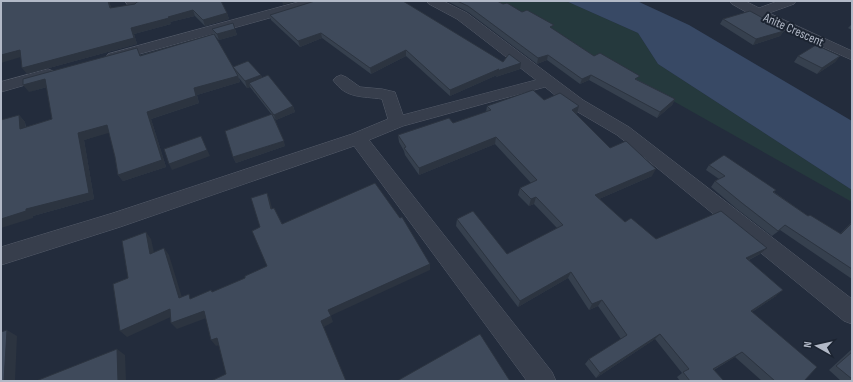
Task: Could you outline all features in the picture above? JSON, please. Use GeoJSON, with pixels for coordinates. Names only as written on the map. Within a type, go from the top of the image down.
{"type":"FeatureCollection","features":[{"type":"Feature","properties":{"kind":"street"},"geometry":{"type":"LineString","coordinates":[[99,60],[316,1]]}},
{"type":"Feature","properties":{"kind":"street"},"geometry":{"type":"LineString","coordinates":[[433,1],[462,16],[549,81],[577,104],[623,131],[852,313]]}},
{"type":"Feature","properties":{"kind":"street","name":"Anite Crescent"},"geometry":{"type":"LineString","coordinates":[[736,1],[758,13],[852,56]]}},
{"type":"Feature","properties":{"kind":"street"},"geometry":{"type":"LineString","coordinates":[[758,13],[790,1]]}},
{"type":"Feature","properties":{"kind":"street"},"geometry":{"type":"LineString","coordinates":[[1,87],[61,71]]}},
{"type":"Feature","properties":{"kind":"street"},"geometry":{"type":"LineString","coordinates":[[341,80],[356,92],[389,96],[397,122]]}},
{"type":"Feature","properties":{"kind":"street"},"geometry":{"type":"LineString","coordinates":[[1,256],[113,221],[358,138],[397,122],[549,81]]}},
{"type":"Feature","properties":{"kind":"street"},"geometry":{"type":"LineString","coordinates":[[358,138],[543,381]]}},
{"type":"Feature","properties":{"kind":"green space"},"geometry":{"type":"Polygon","coordinates":[[[491,1],[566,1],[638,33],[658,64],[852,190],[852,202],[574,45],[491,1]]]}},
{"type":"Feature","properties":{"kind":"water"},"geometry":{"type":"Polygon","coordinates":[[[566,1],[637,1],[689,25],[852,121],[852,190],[658,64],[638,33],[566,1]]]}},
{"type":"Feature","properties":{"kind":"building"},"geometry":{"type":"Polygon","coordinates":[[[1,1],[108,1],[110,8],[135,4],[141,1],[221,1],[227,13],[203,20],[193,10],[131,28],[134,38],[22,68],[20,50],[1,55],[1,1]]]}},
{"type":"Feature","properties":{"kind":"building"},"geometry":{"type":"Polygon","coordinates":[[[315,1],[403,1],[503,62],[509,54],[521,63],[497,71],[499,69],[450,90],[406,50],[370,68],[321,33],[298,41],[270,15],[315,1]]]}},
{"type":"Feature","properties":{"kind":"building"},"geometry":{"type":"Polygon","coordinates":[[[457,1],[497,1],[503,4],[507,3],[522,12],[527,10],[554,25],[550,27],[594,56],[600,53],[640,76],[635,79],[675,99],[660,112],[591,75],[582,79],[548,55],[538,58],[468,6],[457,1]]]}},
{"type":"Feature","properties":{"kind":"building"},"geometry":{"type":"Polygon","coordinates":[[[750,11],[779,27],[776,28],[784,31],[756,39],[723,19],[750,11]]]}},
{"type":"Feature","properties":{"kind":"building"},"geometry":{"type":"Polygon","coordinates":[[[233,23],[235,29],[217,34],[212,29],[233,23]]]}},
{"type":"Feature","properties":{"kind":"building"},"geometry":{"type":"Polygon","coordinates":[[[214,34],[238,76],[194,88],[196,96],[147,112],[162,160],[118,175],[107,125],[78,133],[89,193],[26,209],[26,211],[1,219],[1,120],[19,115],[20,129],[52,119],[45,79],[23,85],[23,79],[137,48],[140,56],[214,34]]]}},
{"type":"Feature","properties":{"kind":"building"},"geometry":{"type":"Polygon","coordinates":[[[816,45],[840,56],[822,68],[798,56],[816,45]]]}},
{"type":"Feature","properties":{"kind":"building"},"geometry":{"type":"Polygon","coordinates":[[[248,61],[261,75],[245,81],[233,67],[248,61]]]}},
{"type":"Feature","properties":{"kind":"building"},"geometry":{"type":"Polygon","coordinates":[[[268,75],[293,106],[274,115],[249,83],[268,75]]]}},
{"type":"Feature","properties":{"kind":"building"},"geometry":{"type":"Polygon","coordinates":[[[533,90],[544,100],[560,93],[579,106],[572,110],[610,148],[626,141],[656,169],[595,195],[625,222],[631,218],[656,239],[721,211],[767,248],[746,258],[783,290],[751,311],[817,367],[804,381],[775,381],[742,352],[713,369],[724,381],[690,381],[683,372],[689,369],[660,334],[600,373],[589,359],[627,335],[602,300],[592,304],[571,272],[520,301],[457,219],[473,211],[507,254],[563,225],[536,197],[531,199],[520,188],[537,180],[496,137],[419,168],[404,148],[406,147],[398,135],[449,118],[453,123],[491,110],[487,106],[533,90]]]}},
{"type":"Feature","properties":{"kind":"building"},"geometry":{"type":"Polygon","coordinates":[[[272,114],[284,141],[233,157],[225,131],[272,114]]]}},
{"type":"Feature","properties":{"kind":"building"},"geometry":{"type":"Polygon","coordinates":[[[201,136],[207,150],[169,164],[164,149],[201,136]]]}},
{"type":"Feature","properties":{"kind":"building"},"geometry":{"type":"Polygon","coordinates":[[[724,155],[776,190],[773,192],[808,216],[810,215],[841,234],[852,223],[852,269],[785,225],[778,231],[715,181],[725,176],[709,165],[724,155]]]}},
{"type":"Feature","properties":{"kind":"building"},"geometry":{"type":"Polygon","coordinates":[[[375,183],[400,218],[402,217],[430,264],[328,310],[331,316],[321,321],[346,381],[211,381],[226,374],[217,338],[211,340],[204,311],[171,323],[170,309],[120,331],[113,284],[128,278],[122,241],[146,232],[150,254],[164,248],[179,298],[189,294],[190,299],[211,290],[212,292],[245,278],[245,276],[267,266],[252,231],[260,227],[251,198],[267,193],[271,209],[274,208],[282,224],[375,183]]]}},
{"type":"Feature","properties":{"kind":"building"},"geometry":{"type":"Polygon","coordinates":[[[7,330],[4,381],[1,381],[1,332],[7,330]]]}},
{"type":"Feature","properties":{"kind":"building"},"geometry":{"type":"Polygon","coordinates":[[[480,334],[510,381],[397,381],[480,334]]]}},
{"type":"Feature","properties":{"kind":"building"},"geometry":{"type":"Polygon","coordinates":[[[117,349],[118,381],[36,381],[117,349]]]}},
{"type":"Feature","properties":{"kind":"building"},"geometry":{"type":"Polygon","coordinates":[[[852,352],[852,379],[836,366],[852,352]]]}}]}
